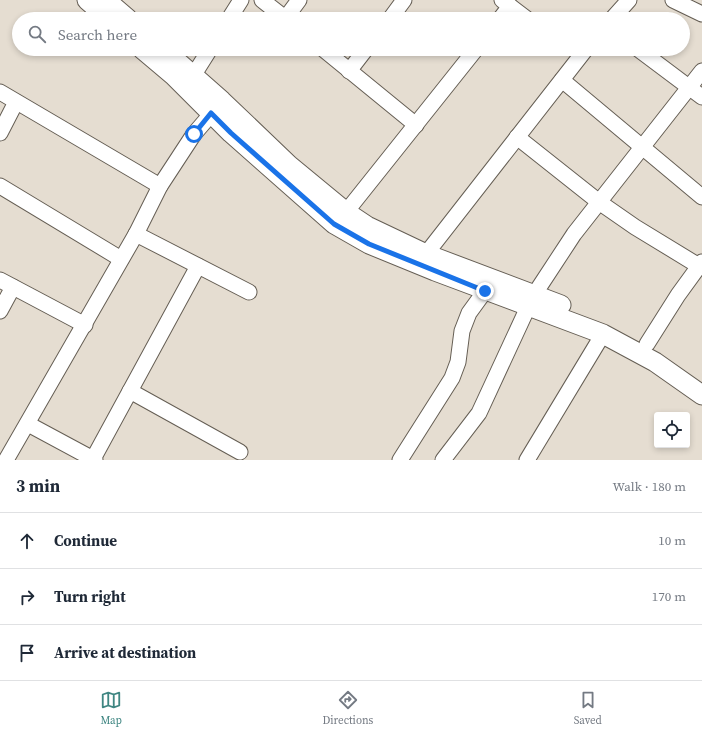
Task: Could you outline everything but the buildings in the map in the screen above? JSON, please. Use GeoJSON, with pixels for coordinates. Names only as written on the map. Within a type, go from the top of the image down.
{"type":"FeatureCollection","features":[{"type":"Feature","properties":{"kind":"street"},"geometry":{"type":"LineString","coordinates":[[87,0],[101,12]]}},
{"type":"Feature","properties":{"kind":"street"},"geometry":{"type":"LineString","coordinates":[[106,0],[120,12]]}},
{"type":"Feature","properties":{"kind":"street"},"geometry":{"type":"LineString","coordinates":[[233,12],[241,0]]}},
{"type":"Feature","properties":{"kind":"street"},"geometry":{"type":"LineString","coordinates":[[262,0],[277,12]]}},
{"type":"Feature","properties":{"kind":"street"},"geometry":{"type":"LineString","coordinates":[[291,12],[299,0]]}},
{"type":"Feature","properties":{"kind":"street"},"geometry":{"type":"LineString","coordinates":[[395,12],[404,0]]}},
{"type":"Feature","properties":{"kind":"street"},"geometry":{"type":"LineString","coordinates":[[618,12],[629,0]]}},
{"type":"Feature","properties":{"kind":"street"},"geometry":{"type":"LineString","coordinates":[[673,0],[702,14]]}},
{"type":"Feature","properties":{"kind":"street"},"geometry":{"type":"LineString","coordinates":[[506,3],[518,12]]}},
{"type":"Feature","properties":{"kind":"street"},"geometry":{"type":"LineString","coordinates":[[150,56],[174,76],[217,107],[346,212],[367,226],[603,334],[655,362],[702,395]]}},
{"type":"Feature","properties":{"kind":"street"},"geometry":{"type":"LineString","coordinates":[[171,56],[194,76],[217,107],[236,138],[334,224],[369,244],[485,291],[577,311],[648,344],[702,380]]}},
{"type":"Feature","properties":{"kind":"street"},"geometry":{"type":"LineString","coordinates":[[194,76],[206,56]]}},
{"type":"Feature","properties":{"kind":"street"},"geometry":{"type":"LineString","coordinates":[[331,56],[416,124]]}},
{"type":"Feature","properties":{"kind":"street"},"geometry":{"type":"LineString","coordinates":[[349,71],[361,56]]}},
{"type":"Feature","properties":{"kind":"street"},"geometry":{"type":"LineString","coordinates":[[346,212],[470,56]]}},
{"type":"Feature","properties":{"kind":"street"},"geometry":{"type":"LineString","coordinates":[[426,254],[562,80],[576,56]]}},
{"type":"Feature","properties":{"kind":"street"},"geometry":{"type":"LineString","coordinates":[[647,56],[702,97]]}},
{"type":"Feature","properties":{"kind":"street"},"geometry":{"type":"LineString","coordinates":[[443,460],[479,413],[531,301],[574,234],[702,71]]}},
{"type":"Feature","properties":{"kind":"street"},"geometry":{"type":"LineString","coordinates":[[562,80],[641,148],[702,197]]}},
{"type":"Feature","properties":{"kind":"street"},"geometry":{"type":"LineString","coordinates":[[0,92],[160,186]]}},
{"type":"Feature","properties":{"kind":"street"},"geometry":{"type":"LineString","coordinates":[[0,133],[16,102]]}},
{"type":"Feature","properties":{"kind":"street"},"geometry":{"type":"LineString","coordinates":[[6,460],[122,259],[160,186],[194,134],[217,107]]}},
{"type":"Feature","properties":{"kind":"street"},"geometry":{"type":"LineString","coordinates":[[517,136],[599,202],[635,227],[700,264],[678,295],[648,344]]}},
{"type":"Feature","properties":{"kind":"street"},"geometry":{"type":"LineString","coordinates":[[0,186],[122,259]]}},
{"type":"Feature","properties":{"kind":"street"},"geometry":{"type":"LineString","coordinates":[[136,234],[249,292]]}},
{"type":"Feature","properties":{"kind":"street"},"geometry":{"type":"LineString","coordinates":[[28,424],[94,460],[198,266]]}},
{"type":"Feature","properties":{"kind":"street"},"geometry":{"type":"LineString","coordinates":[[0,311],[6,283],[84,325]]}},
{"type":"Feature","properties":{"kind":"street"},"geometry":{"type":"LineString","coordinates":[[400,460],[452,378],[458,362],[462,331],[469,313],[485,291]]}},
{"type":"Feature","properties":{"kind":"street"},"geometry":{"type":"LineString","coordinates":[[527,460],[603,334]]}},
{"type":"Feature","properties":{"kind":"street"},"geometry":{"type":"LineString","coordinates":[[130,391],[240,452]]}},
{"type":"Feature","properties":{"kind":"route"},"geometry":{"type":"LineString","coordinates":[[194,134],[211,113],[286,183],[334,224],[369,244],[485,291]]}}]}
